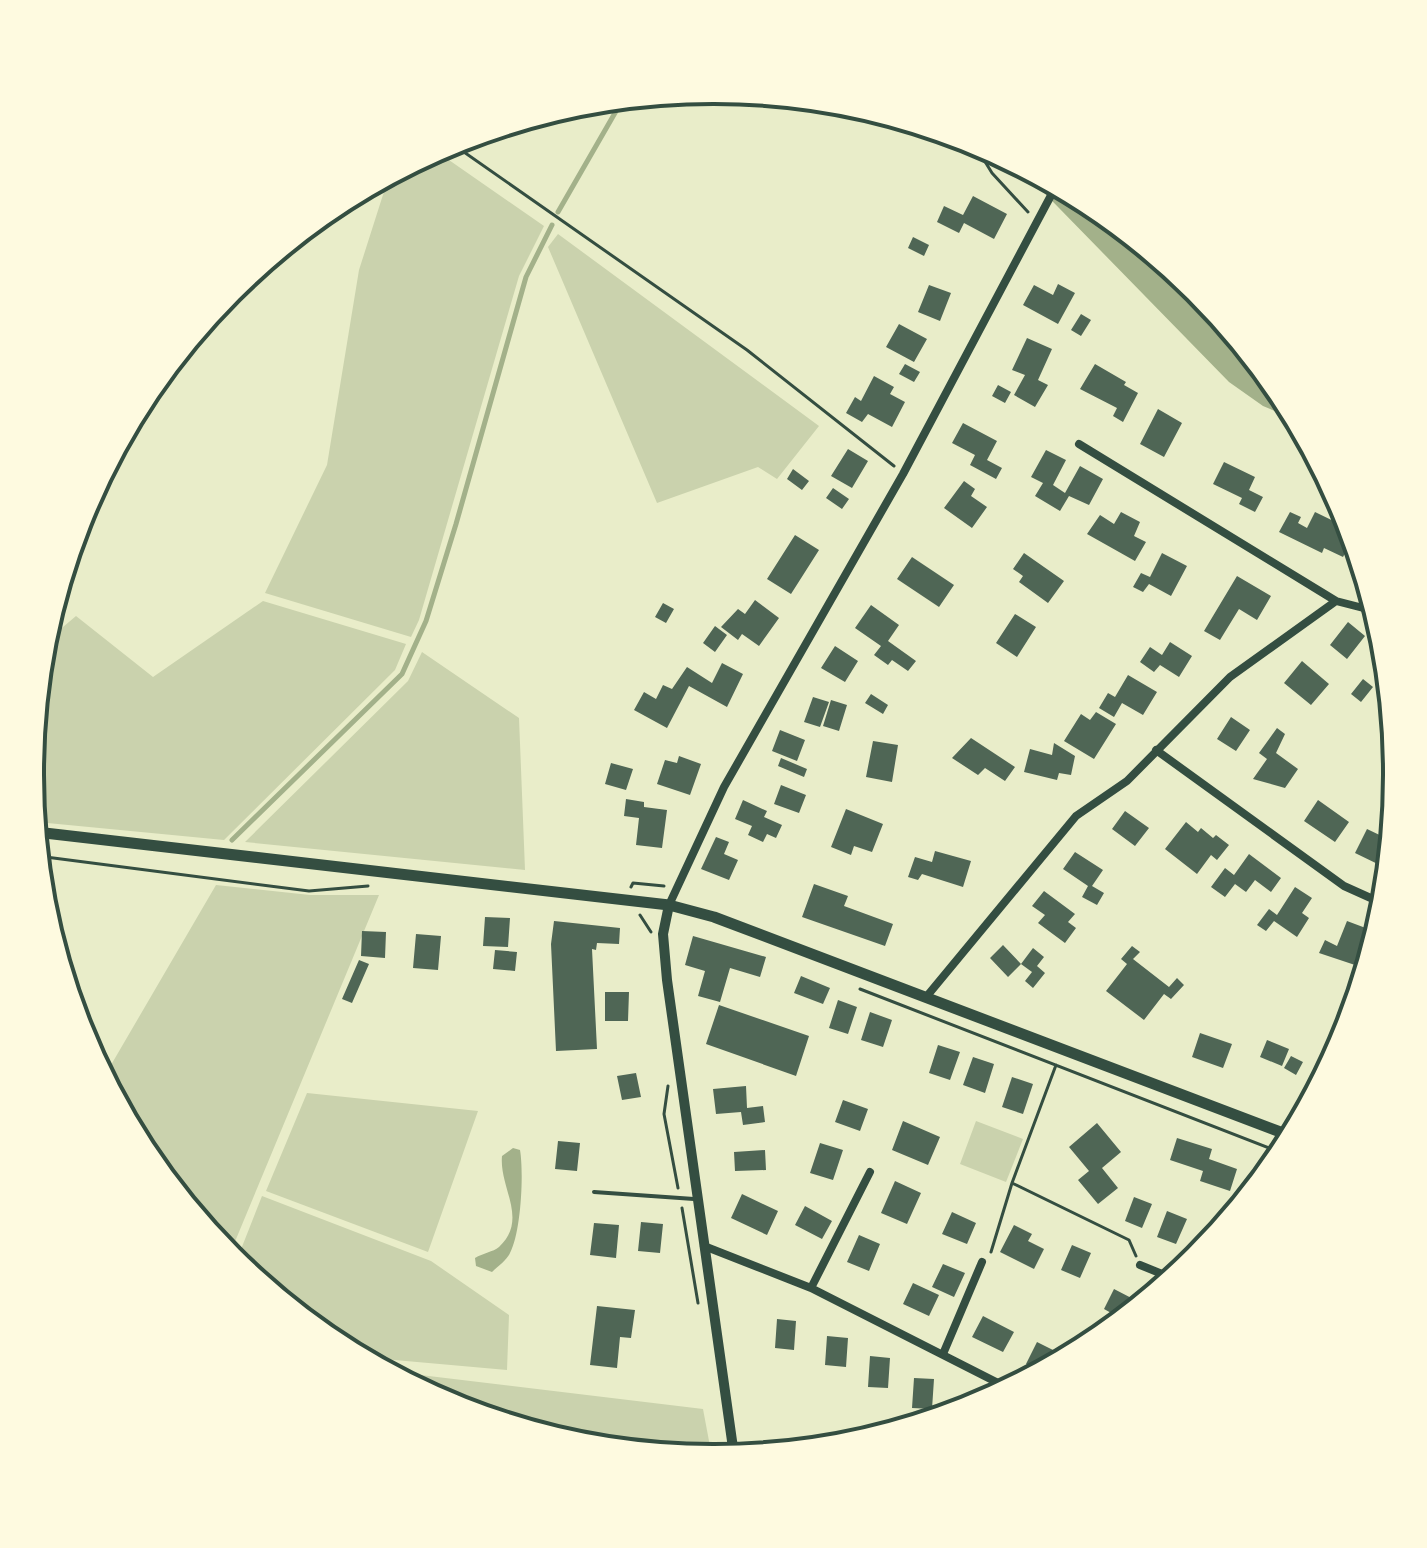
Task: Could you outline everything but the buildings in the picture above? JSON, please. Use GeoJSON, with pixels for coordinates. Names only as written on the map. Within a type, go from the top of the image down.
{"type":"FeatureCollection","features":[{"type":"Feature","properties":{"kind":"main road"},"geometry":{"type":"LineString","coordinates":[[47,833],[669,905],[714,917],[927,996],[1279,1131]]}},
{"type":"Feature","properties":{"kind":"street"},"geometry":{"type":"LineString","coordinates":[[732,1443],[667,980],[663,934],[669,905],[724,787],[903,474],[1050,195]]}},
{"type":"Feature","properties":{"kind":"street"},"geometry":{"type":"LineString","coordinates":[[1079,444],[1336,601],[1362,608]]}},
{"type":"Feature","properties":{"kind":"street"},"geometry":{"type":"LineString","coordinates":[[927,996],[1076,816],[1127,781],[1230,677],[1336,601]]}},
{"type":"Feature","properties":{"kind":"street"},"geometry":{"type":"LineString","coordinates":[[1156,750],[1344,886],[1371,898]]}},
{"type":"Feature","properties":{"kind":"street"},"geometry":{"type":"LineString","coordinates":[[811,1288],[870,1172]]}},
{"type":"Feature","properties":{"kind":"street"},"geometry":{"type":"LineString","coordinates":[[704,1246],[811,1288],[995,1381]]}},
{"type":"Feature","properties":{"kind":"street"},"geometry":{"type":"LineString","coordinates":[[943,1354],[982,1262]]}},
{"type":"Feature","properties":{"kind":"street"},"geometry":{"type":"LineString","coordinates":[[1140,1265],[1159,1273]]}},
{"type":"Feature","properties":{"kind":"lane"},"geometry":{"type":"LineString","coordinates":[[594,1192],[697,1198]]}},
{"type":"Feature","properties":{"kind":"path"},"geometry":{"type":"LineString","coordinates":[[464,152],[747,350],[903,474]]}},
{"type":"Feature","properties":{"kind":"path"},"geometry":{"type":"LineString","coordinates":[[985,162],[1036,220]]}},
{"type":"Feature","properties":{"kind":"path"},"geometry":{"type":"LineString","coordinates":[[50,857],[309,891],[377,885]]}},
{"type":"Feature","properties":{"kind":"path"},"geometry":{"type":"LineString","coordinates":[[628,910],[666,918]]}},
{"type":"Feature","properties":{"kind":"path"},"geometry":{"type":"LineString","coordinates":[[847,983],[1269,1148]]}},
{"type":"Feature","properties":{"kind":"path"},"geometry":{"type":"LineString","coordinates":[[982,1262],[992,1250],[1012,1183],[1056,1065]]}},
{"type":"Feature","properties":{"kind":"path"},"geometry":{"type":"LineString","coordinates":[[1012,1183],[1129,1240],[1140,1265]]}},
{"type":"Feature","properties":{"kind":"shaded area"},"geometry":{"type":"Polygon","coordinates":[[[448,159],[544,226],[519,276],[419,620],[411,637],[265,593],[327,465],[359,270],[384,191],[448,159]]]}},
{"type":"Feature","properties":{"kind":"shaded area"},"geometry":{"type":"Polygon","coordinates":[[[1043,191],[1121,243],[1182,296],[1245,366],[1276,411],[1229,382],[1043,191]]]}},
{"type":"Feature","properties":{"kind":"shaded area"},"geometry":{"type":"Polygon","coordinates":[[[558,234],[819,426],[777,479],[758,467],[657,503],[548,247],[558,234]]]}},
{"type":"Feature","properties":{"kind":"shaded area"},"geometry":{"type":"Polygon","coordinates":[[[263,601],[406,644],[395,670],[224,840],[46,823],[45,730],[60,629],[76,616],[153,677],[263,601]]]}},
{"type":"Feature","properties":{"kind":"shaded area"},"geometry":{"type":"Polygon","coordinates":[[[422,652],[519,718],[525,870],[245,842],[408,681],[422,652]]]}},
{"type":"Feature","properties":{"kind":"shaded area"},"geometry":{"type":"Polygon","coordinates":[[[216,885],[310,895],[379,895],[235,1242],[182,1182],[134,1109],[111,1065],[216,885]]]}},
{"type":"Feature","properties":{"kind":"shaded area"},"geometry":{"type":"Polygon","coordinates":[[[307,1093],[478,1111],[428,1252],[266,1191],[307,1093]]]}},
{"type":"Feature","properties":{"kind":"shaded area"},"geometry":{"type":"Polygon","coordinates":[[[976,1121],[1023,1139],[1006,1182],[960,1164],[976,1121]]]}},
{"type":"Feature","properties":{"kind":"shaded area"},"geometry":{"type":"Polygon","coordinates":[[[513,1148],[520,1150],[521,1160],[517,1232],[509,1256],[492,1272],[476,1266],[475,1258],[499,1247],[512,1225],[502,1156],[513,1148]]]}},
{"type":"Feature","properties":{"kind":"shaded area"},"geometry":{"type":"Polygon","coordinates":[[[262,1196],[431,1261],[509,1315],[507,1370],[390,1360],[306,1305],[241,1248],[262,1196]]]}},
{"type":"Feature","properties":{"kind":"shaded area"},"geometry":{"type":"Polygon","coordinates":[[[419,1375],[703,1409],[710,1444],[626,1438],[540,1421],[457,1393],[419,1375]]]}},
{"type":"Feature","properties":{"kind":"waterway"},"geometry":{"type":"LineString","coordinates":[[558,212],[616,112]]}},
{"type":"Feature","properties":{"kind":"waterway"},"geometry":{"type":"LineString","coordinates":[[232,840],[402,674],[426,621],[526,277],[552,225]]}}]}
